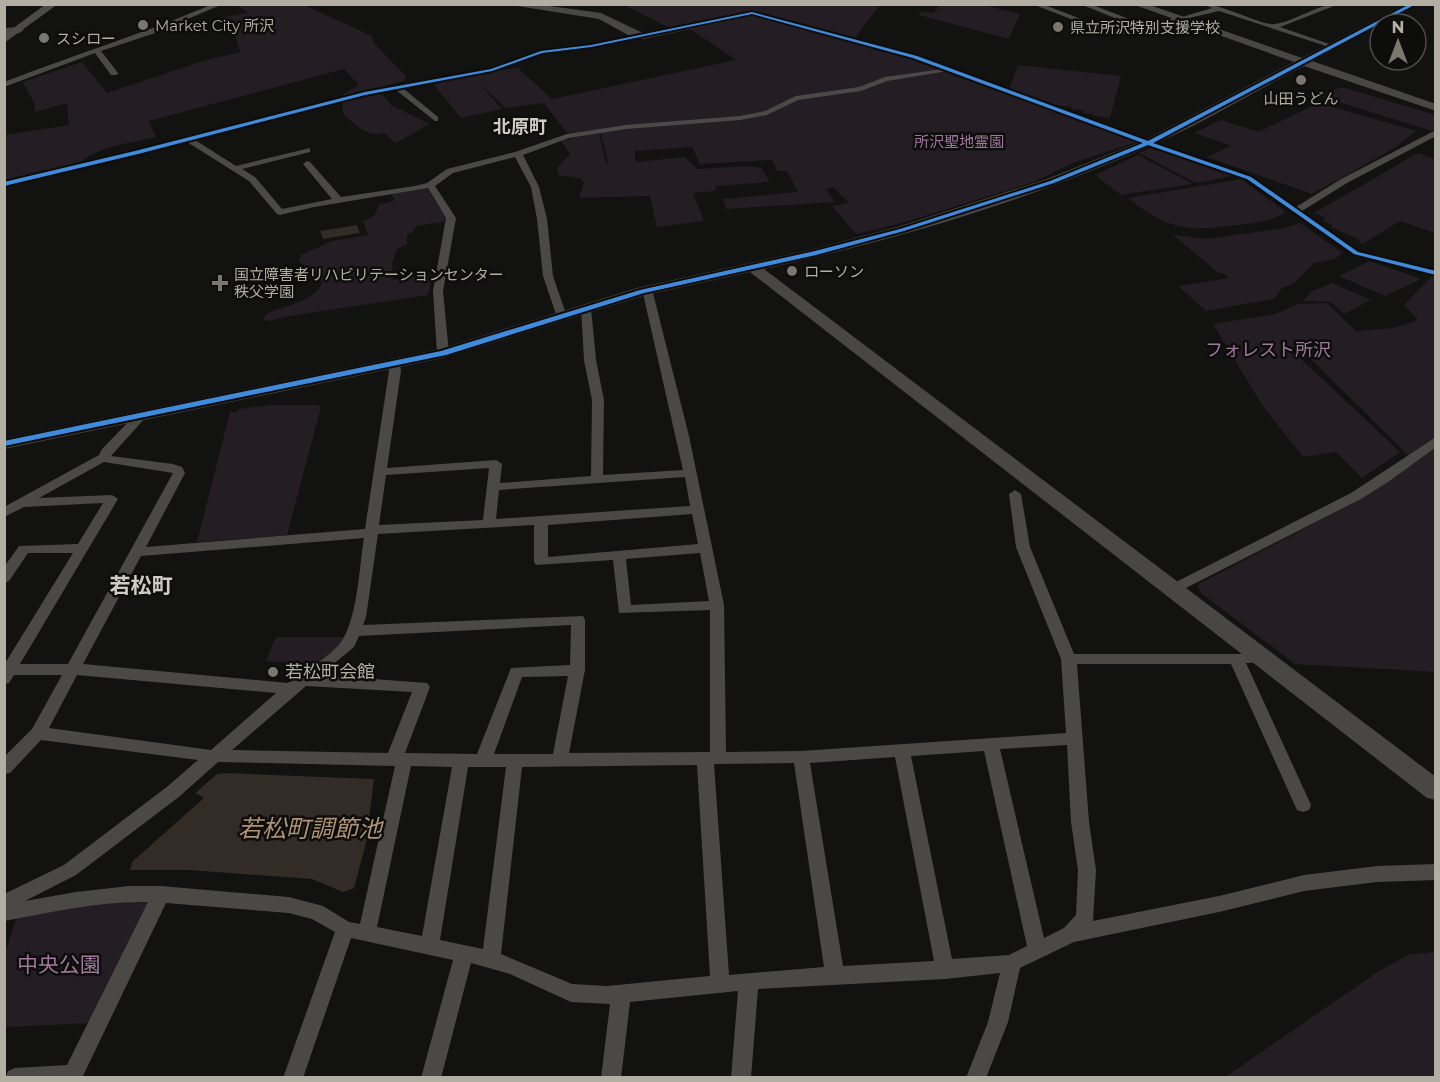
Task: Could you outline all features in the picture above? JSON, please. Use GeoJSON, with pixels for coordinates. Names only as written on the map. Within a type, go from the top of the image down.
{"type":"FeatureCollection","features":[{"type":"Feature","properties":{"kind":"main road"},"geometry":{"type":"LineString","coordinates":[[4,40],[53,4]]}},
{"type":"Feature","properties":{"kind":"street"},"geometry":{"type":"LineString","coordinates":[[4,85],[153,32],[219,4]]}},
{"type":"Feature","properties":{"kind":"street"},"geometry":{"type":"LineString","coordinates":[[509,4],[601,16],[612,19],[634,34],[643,36]]}},
{"type":"Feature","properties":{"kind":"street"},"geometry":{"type":"LineString","coordinates":[[1035,4],[1114,34],[1234,4]]}},
{"type":"Feature","properties":{"kind":"street"},"geometry":{"type":"LineString","coordinates":[[1083,4],[1145,27]]}},
{"type":"Feature","properties":{"kind":"street"},"geometry":{"type":"LineString","coordinates":[[1136,4],[1306,61],[1436,108]]}},
{"type":"Feature","properties":{"kind":"street"},"geometry":{"type":"LineString","coordinates":[[1149,4],[1181,18]]}},
{"type":"Feature","properties":{"kind":"street"},"geometry":{"type":"LineString","coordinates":[[1204,4],[1334,47]]}},
{"type":"Feature","properties":{"kind":"street"},"geometry":{"type":"LineString","coordinates":[[1274,27],[1336,4]]}},
{"type":"Feature","properties":{"kind":"street"},"geometry":{"type":"LineString","coordinates":[[4,444],[443,353],[646,290],[753,267],[902,230],[1052,182],[1149,143],[1334,47],[1407,5]]}},
{"type":"Feature","properties":{"kind":"street"},"geometry":{"type":"LineString","coordinates":[[4,184],[397,87],[492,70],[541,52],[591,46],[752,13],[908,55],[1249,178],[1356,253],[1436,273]]}},
{"type":"Feature","properties":{"kind":"street"},"geometry":{"type":"LineString","coordinates":[[4,31],[19,30]]}},
{"type":"Feature","properties":{"kind":"street"},"geometry":{"type":"LineString","coordinates":[[98,50],[114,73]]}},
{"type":"Feature","properties":{"kind":"street"},"geometry":{"type":"LineString","coordinates":[[1306,61],[1436,103]]}},
{"type":"Feature","properties":{"kind":"street"},"geometry":{"type":"LineString","coordinates":[[189,140],[252,179],[279,212],[338,200],[399,193],[430,185],[450,171],[518,154],[567,136],[626,127],[740,118],[767,113],[796,98],[861,89],[885,79],[950,70]]}},
{"type":"Feature","properties":{"kind":"street"},"geometry":{"type":"LineString","coordinates":[[397,87],[435,120]]}},
{"type":"Feature","properties":{"kind":"street"},"geometry":{"type":"LineString","coordinates":[[1295,211],[1344,181],[1436,132]]}},
{"type":"Feature","properties":{"kind":"street"},"geometry":{"type":"LineString","coordinates":[[233,169],[307,150]]}},
{"type":"Feature","properties":{"kind":"street"},"geometry":{"type":"LineString","coordinates":[[518,154],[535,187],[542,219],[549,276],[562,317]]}},
{"type":"Feature","properties":{"kind":"street"},"geometry":{"type":"LineString","coordinates":[[307,164],[338,200]]}},
{"type":"Feature","properties":{"kind":"street"},"geometry":{"type":"LineString","coordinates":[[430,185],[451,219],[438,291],[443,353]]}},
{"type":"Feature","properties":{"kind":"street"},"geometry":{"type":"LineString","coordinates":[[753,267],[1436,791]]}},
{"type":"Feature","properties":{"kind":"street"},"geometry":{"type":"LineString","coordinates":[[646,290],[690,473],[717,605],[712,758],[720,983]]}},
{"type":"Feature","properties":{"kind":"street"},"geometry":{"type":"LineString","coordinates":[[586,308],[590,360],[598,400],[597,480]]}},
{"type":"Feature","properties":{"kind":"street"},"geometry":{"type":"LineString","coordinates":[[4,903],[70,870],[88,858],[174,791],[297,684],[337,655],[349,643],[354,631],[372,532],[395,372],[394,364]]}},
{"type":"Feature","properties":{"kind":"street"},"geometry":{"type":"LineString","coordinates":[[4,513],[105,457],[106,452],[140,417]]}},
{"type":"Feature","properties":{"kind":"street"},"geometry":{"type":"LineString","coordinates":[[1173,589],[1356,496],[1387,477],[1436,441]]}},
{"type":"Feature","properties":{"kind":"street"},"geometry":{"type":"LineString","coordinates":[[4,768],[38,733],[178,470],[109,460],[105,457]]}},
{"type":"Feature","properties":{"kind":"street"},"geometry":{"type":"LineString","coordinates":[[380,472],[496,464],[489,525]]}},
{"type":"Feature","properties":{"kind":"street"},"geometry":{"type":"LineString","coordinates":[[493,487],[690,473]]}},
{"type":"Feature","properties":{"kind":"street"},"geometry":{"type":"LineString","coordinates":[[1015,494],[1023,548],[1069,659],[1080,822],[1087,870],[1085,918],[1071,934]]}},
{"type":"Feature","properties":{"kind":"street"},"geometry":{"type":"LineString","coordinates":[[7,675],[112,499],[23,503]]}},
{"type":"Feature","properties":{"kind":"street"},"geometry":{"type":"LineString","coordinates":[[135,552],[372,532],[541,522],[698,509]]}},
{"type":"Feature","properties":{"kind":"street"},"geometry":{"type":"LineString","coordinates":[[541,522],[541,562],[704,548]]}},
{"type":"Feature","properties":{"kind":"street"},"geometry":{"type":"LineString","coordinates":[[4,578],[24,549],[83,548]]}},
{"type":"Feature","properties":{"kind":"street"},"geometry":{"type":"LineString","coordinates":[[619,555],[624,610],[717,605]]}},
{"type":"Feature","properties":{"kind":"street"},"geometry":{"type":"LineString","coordinates":[[354,631],[578,620],[577,670],[560,759]]}},
{"type":"Feature","properties":{"kind":"street"},"geometry":{"type":"LineString","coordinates":[[1069,659],[1236,660],[1262,658]]}},
{"type":"Feature","properties":{"kind":"street"},"geometry":{"type":"LineString","coordinates":[[1236,660],[1303,805]]}},
{"type":"Feature","properties":{"kind":"street"},"geometry":{"type":"LineString","coordinates":[[7,675],[73,669],[297,684],[422,687],[399,760],[367,933]]}},
{"type":"Feature","properties":{"kind":"street"},"geometry":{"type":"LineString","coordinates":[[483,761],[516,672],[577,670]]}},
{"type":"Feature","properties":{"kind":"street"},"geometry":{"type":"LineString","coordinates":[[38,733],[213,756],[461,761],[801,757],[1076,738]]}},
{"type":"Feature","properties":{"kind":"street"},"geometry":{"type":"LineString","coordinates":[[991,744],[1037,950]]}},
{"type":"Feature","properties":{"kind":"street"},"geometry":{"type":"LineString","coordinates":[[902,750],[945,970]]}},
{"type":"Feature","properties":{"kind":"street"},"geometry":{"type":"LineString","coordinates":[[801,757],[836,974]]}},
{"type":"Feature","properties":{"kind":"street"},"geometry":{"type":"LineString","coordinates":[[491,959],[515,760]]}},
{"type":"Feature","properties":{"kind":"street"},"geometry":{"type":"LineString","coordinates":[[430,945],[461,761]]}},
{"type":"Feature","properties":{"kind":"street"},"geometry":{"type":"LineString","coordinates":[[4,913],[76,900],[129,894],[161,894],[289,905],[317,912],[345,929],[491,959],[515,967],[571,993],[621,994],[720,983],[836,974],[945,970],[1011,963],[1071,934],[1304,884],[1377,874],[1436,872]]}},
{"type":"Feature","properties":{"kind":"street"},"geometry":{"type":"LineString","coordinates":[[15,1077],[72,1076],[161,894]]}},
{"type":"Feature","properties":{"kind":"street"},"geometry":{"type":"LineString","coordinates":[[293,1077],[345,929]]}},
{"type":"Feature","properties":{"kind":"street"},"geometry":{"type":"LineString","coordinates":[[431,1077],[464,953]]}},
{"type":"Feature","properties":{"kind":"street"},"geometry":{"type":"LineString","coordinates":[[976,1077],[1000,1020],[1007,994],[1011,963]]}},
{"type":"Feature","properties":{"kind":"street"},"geometry":{"type":"LineString","coordinates":[[741,1077],[749,981]]}},
{"type":"Feature","properties":{"kind":"street"},"geometry":{"type":"LineString","coordinates":[[611,1077],[621,994]]}},
{"type":"Feature","properties":{"kind":"green space"},"geometry":{"type":"Polygon","coordinates":[[[236,4],[304,5],[372,36],[373,42],[406,76],[404,81],[378,88],[391,105],[430,124],[396,143],[384,133],[372,134],[362,130],[343,114],[342,95],[359,85],[344,69],[149,121],[156,137],[103,150],[85,159],[79,165],[5,182],[4,135],[69,125],[67,103],[35,112],[35,105],[23,82],[82,62],[107,93],[203,61],[240,52],[233,27],[218,18],[248,13],[236,4]]]}},
{"type":"Feature","properties":{"kind":"green space"},"geometry":{"type":"Polygon","coordinates":[[[940,4],[983,5],[1020,14],[1009,39],[919,15],[920,12],[934,13],[940,4]]]}},
{"type":"Feature","properties":{"kind":"green space","name":"所沢聖地霊園"},"geometry":{"type":"Polygon","coordinates":[[[624,5],[880,5],[854,39],[908,56],[1137,142],[1070,164],[1034,182],[902,223],[856,234],[832,206],[849,203],[833,187],[826,189],[835,202],[726,209],[723,199],[798,192],[787,171],[777,171],[772,160],[700,164],[692,147],[635,151],[635,162],[626,163],[685,157],[697,169],[748,166],[761,168],[770,182],[715,186],[716,191],[693,193],[704,221],[657,227],[650,196],[579,198],[584,183],[580,178],[558,175],[557,168],[570,154],[561,141],[599,132],[606,163],[608,163],[600,130],[567,133],[544,103],[506,108],[479,83],[502,109],[461,118],[430,80],[518,68],[552,99],[736,60],[690,29],[670,28],[624,5]]]}},
{"type":"Feature","properties":{"kind":"green space","name":"所沢聖地霊園"},"geometry":{"type":"Polygon","coordinates":[[[1018,65],[1121,76],[1110,118],[1093,116],[1093,114],[1083,113],[1083,110],[1072,109],[1072,107],[1052,105],[1009,90],[1018,65]]]}},
{"type":"Feature","properties":{"kind":"green space"},"geometry":{"type":"Polygon","coordinates":[[[1342,87],[1435,115],[1435,129],[1432,131],[1319,96],[1342,87]]]}},
{"type":"Feature","properties":{"kind":"green space"},"geometry":{"type":"Polygon","coordinates":[[[1318,103],[1417,131],[1393,149],[1312,194],[1207,157],[1231,146],[1194,133],[1221,120],[1259,132],[1318,103]]]}},
{"type":"Feature","properties":{"kind":"green space"},"geometry":{"type":"Polygon","coordinates":[[[1155,146],[1238,175],[1196,183],[1139,153],[1155,146]]]}},
{"type":"Feature","properties":{"kind":"green space"},"geometry":{"type":"Polygon","coordinates":[[[1418,153],[1435,159],[1435,233],[1400,221],[1363,244],[1358,242],[1360,240],[1331,227],[1333,225],[1322,221],[1326,218],[1314,213],[1418,153]]]}},
{"type":"Feature","properties":{"kind":"green space"},"geometry":{"type":"Polygon","coordinates":[[[1138,155],[1193,184],[1121,195],[1095,175],[1138,155]]]}},
{"type":"Feature","properties":{"kind":"green space"},"geometry":{"type":"Polygon","coordinates":[[[1241,179],[1286,212],[1275,218],[1256,222],[1192,228],[1155,217],[1128,198],[1241,179]]]}},
{"type":"Feature","properties":{"kind":"green space"},"geometry":{"type":"Polygon","coordinates":[[[424,186],[446,219],[442,222],[416,226],[414,231],[407,235],[407,244],[397,249],[392,263],[393,280],[418,276],[432,278],[428,295],[283,317],[270,321],[263,320],[266,314],[306,299],[318,289],[322,282],[299,261],[301,255],[332,241],[368,235],[363,221],[374,216],[379,205],[395,200],[391,194],[424,186]]]}},
{"type":"Feature","properties":{"kind":"green space"},"geometry":{"type":"Polygon","coordinates":[[[1300,223],[1343,253],[1335,259],[1314,263],[1293,284],[1283,287],[1274,299],[1206,311],[1178,286],[1229,278],[1223,273],[1220,274],[1173,235],[1207,239],[1285,228],[1300,223]]]}},
{"type":"Feature","properties":{"kind":"green space"},"geometry":{"type":"Polygon","coordinates":[[[1370,261],[1421,279],[1385,296],[1339,276],[1370,261]]]}},
{"type":"Feature","properties":{"kind":"green space"},"geometry":{"type":"Polygon","coordinates":[[[1435,273],[1435,672],[1295,664],[1201,593],[1197,585],[1357,501],[1415,462],[1310,358],[1301,359],[1400,452],[1362,478],[1336,452],[1303,457],[1262,405],[1213,324],[1275,314],[1298,304],[1327,303],[1356,331],[1394,328],[1418,320],[1404,305],[1435,273]]]}},
{"type":"Feature","properties":{"kind":"green space","name":"フォレスト所沢"},"geometry":{"type":"Polygon","coordinates":[[[1332,283],[1371,300],[1344,314],[1331,302],[1303,301],[1312,291],[1332,283]]]}},
{"type":"Feature","properties":{"kind":"green space"},"geometry":{"type":"Polygon","coordinates":[[[270,405],[318,405],[321,407],[287,535],[197,542],[230,412],[270,405]]]}},
{"type":"Feature","properties":{"kind":"green space"},"geometry":{"type":"Polygon","coordinates":[[[276,637],[343,637],[345,640],[317,666],[266,661],[276,637]]]}},
{"type":"Feature","properties":{"kind":"green space","name":"中央公園"},"geometry":{"type":"Polygon","coordinates":[[[121,902],[149,902],[92,1023],[5,1027],[5,953],[17,917],[52,909],[121,902]]]}},
{"type":"Feature","properties":{"kind":"green space"},"geometry":{"type":"Polygon","coordinates":[[[1435,952],[1435,1077],[1225,1077],[1379,971],[1410,954],[1435,952]]]}},
{"type":"Feature","properties":{"kind":"water"},"geometry":{"type":"Polygon","coordinates":[[[357,225],[360,233],[323,239],[320,231],[357,225]]]}},
{"type":"Feature","properties":{"kind":"water","name":"若松町調節池"},"geometry":{"type":"Polygon","coordinates":[[[217,774],[374,779],[366,843],[354,888],[343,892],[312,879],[189,870],[130,870],[132,862],[204,798],[195,793],[217,774]]]}},
{"type":"Feature","properties":{"kind":"cycle path"},"geometry":{"type":"LineString","coordinates":[[4,444],[443,353],[642,291],[816,253],[902,230],[1052,182],[1148,143],[1414,4]]}},
{"type":"Feature","properties":{"kind":"cycle path"},"geometry":{"type":"LineString","coordinates":[[4,184],[136,153],[365,94],[492,70],[541,52],[591,46],[752,13],[915,57],[1249,178],[1356,253],[1436,273]]}},
{"type":"Feature","properties":{"kind":"place","name":"Market City 所沢"},"geometry":{"type":"Point","coordinates":[143,25]}},
{"type":"Feature","properties":{"kind":"place","name":"県立所沢特別支援学校"},"geometry":{"type":"Point","coordinates":[1058,27]}},
{"type":"Feature","properties":{"kind":"place","name":"スシロー"},"geometry":{"type":"Point","coordinates":[44,38]}},
{"type":"Feature","properties":{"kind":"place","name":"山田うどん"},"geometry":{"type":"Point","coordinates":[1301,80]}},
{"type":"Feature","properties":{"kind":"place","name":"ローソン"},"geometry":{"type":"Point","coordinates":[792,271]}},
{"type":"Feature","properties":{"kind":"place","name":"国立障害者リハビリテーションセンター 秩父学園"},"geometry":{"type":"Point","coordinates":[220,283]}},
{"type":"Feature","properties":{"kind":"place","name":"若松町会館"},"geometry":{"type":"Point","coordinates":[273,672]}},
{"type":"Feature","properties":{"kind":"district","name":"北原町"},"geometry":{"type":"Point","coordinates":[520,127]}},
{"type":"Feature","properties":{"kind":"district","name":"若松町"},"geometry":{"type":"Point","coordinates":[141,585]}}]}
